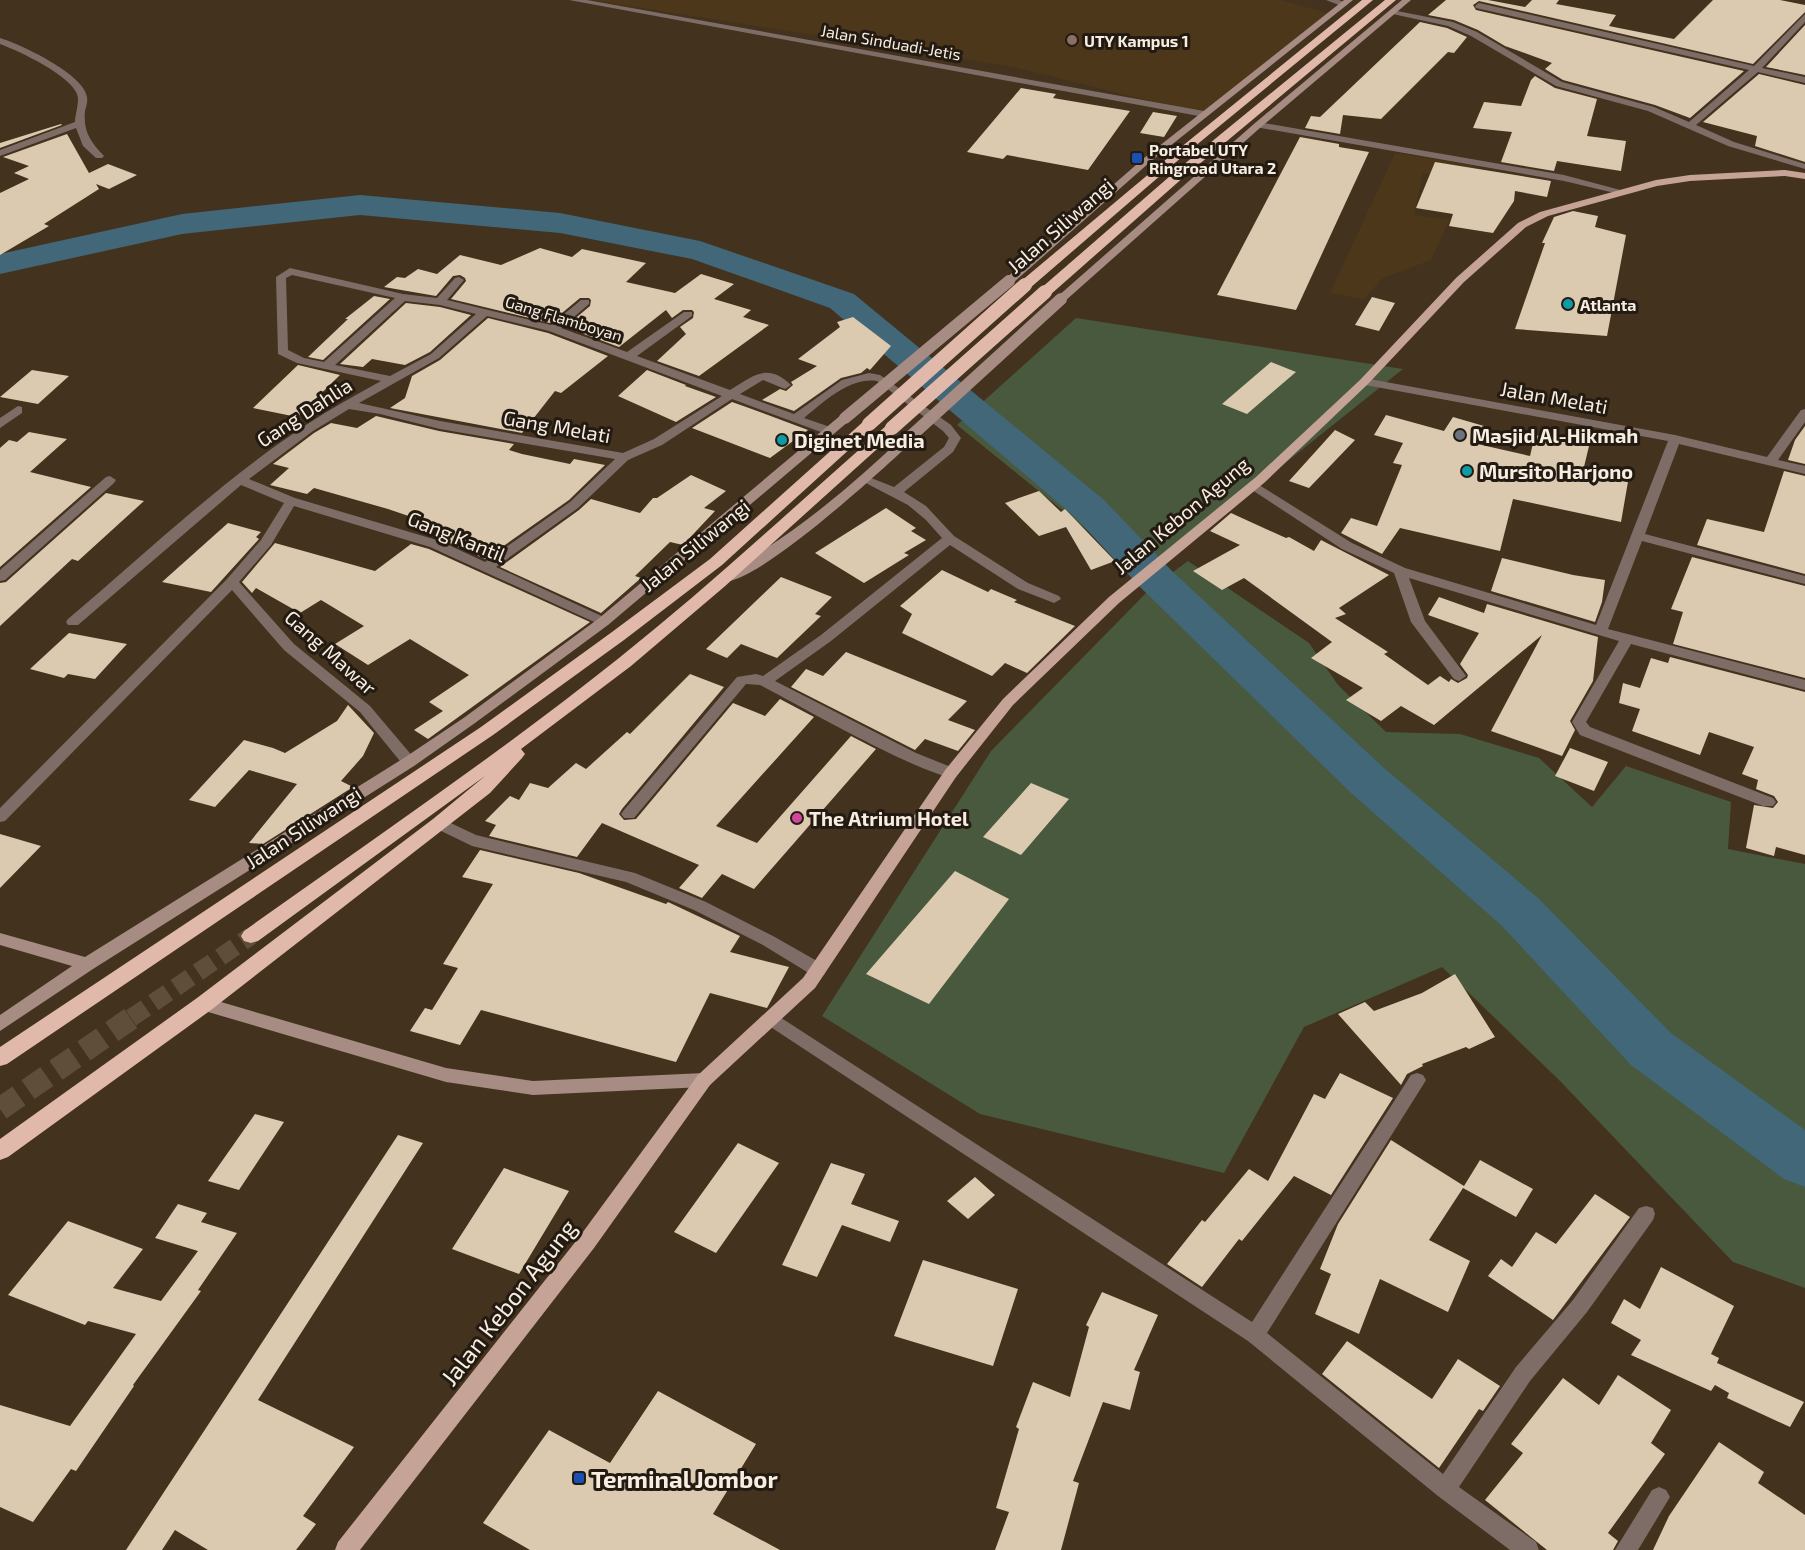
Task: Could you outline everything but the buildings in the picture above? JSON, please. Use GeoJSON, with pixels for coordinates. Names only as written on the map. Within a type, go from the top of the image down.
{"type":"FeatureCollection","features":[{"type":"Feature","properties":{"kind":"highway","name":"Jalan Siliwangi"},"geometry":{"type":"LineString","coordinates":[[0,1058],[487,731],[716,562],[1051,262],[1368,0]]}},
{"type":"Feature","properties":{"kind":"highway","name":"Jalan Siliwangi"},"geometry":{"type":"LineString","coordinates":[[251,936],[625,662],[718,583],[1089,253],[1392,6]]}},
{"type":"Feature","properties":{"kind":"highway"},"geometry":{"type":"LineString","coordinates":[[1051,262],[1057,250],[1059,237],[1094,226]]}},
{"type":"Feature","properties":{"kind":"highway"},"geometry":{"type":"LineString","coordinates":[[1089,253],[1106,258]]}},
{"type":"Feature","properties":{"kind":"highway"},"geometry":{"type":"LineString","coordinates":[[0,1151],[204,1004],[440,824],[484,789],[543,724]]}},
{"type":"Feature","properties":{"kind":"main road","name":"Jalan Kebon Agung"},"geometry":{"type":"LineString","coordinates":[[346,1550],[580,1251],[704,1080],[809,983],[951,773],[1008,702],[1114,600],[1252,486],[1364,382],[1460,280],[1522,225],[1544,214],[1619,191],[1690,178],[1804,170]]}},
{"type":"Feature","properties":{"kind":"street","name":"Jalan Sinduadi-Jetis"},"geometry":{"type":"LineString","coordinates":[[573,0],[1204,114]]}},
{"type":"Feature","properties":{"kind":"street"},"geometry":{"type":"LineString","coordinates":[[1330,0],[1346,2]]}},
{"type":"Feature","properties":{"kind":"street"},"geometry":{"type":"LineString","coordinates":[[718,583],[764,559],[866,480],[1106,258],[1392,6],[1407,0]]}},
{"type":"Feature","properties":{"kind":"street"},"geometry":{"type":"LineString","coordinates":[[0,1023],[87,964],[409,762],[603,622],[1204,114],[1346,2]]}},
{"type":"Feature","properties":{"kind":"street"},"geometry":{"type":"LineString","coordinates":[[1392,6],[1450,24],[1477,15],[1756,68],[1805,80]]}},
{"type":"Feature","properties":{"kind":"street"},"geometry":{"type":"LineString","coordinates":[[1477,15],[1559,84],[1651,110],[1731,144],[1804,170]]}},
{"type":"Feature","properties":{"kind":"street"},"geometry":{"type":"LineString","coordinates":[[1691,126],[1756,68],[1805,17]]}},
{"type":"Feature","properties":{"kind":"street"},"geometry":{"type":"LineString","coordinates":[[0,41],[46,62],[81,90],[84,98],[79,124],[88,149],[99,156]]}},
{"type":"Feature","properties":{"kind":"street"},"geometry":{"type":"LineString","coordinates":[[0,153],[79,124]]}},
{"type":"Feature","properties":{"kind":"street"},"geometry":{"type":"LineString","coordinates":[[1258,125],[1586,182],[1619,191]]}},
{"type":"Feature","properties":{"kind":"street","name":"Gang Flamboyan"},"geometry":{"type":"LineString","coordinates":[[301,361],[282,352],[281,277],[290,271],[403,297],[441,302],[554,329],[830,431]]}},
{"type":"Feature","properties":{"kind":"street"},"geometry":{"type":"LineString","coordinates":[[441,302],[459,280]]}},
{"type":"Feature","properties":{"kind":"street"},"geometry":{"type":"LineString","coordinates":[[328,366],[403,297]]}},
{"type":"Feature","properties":{"kind":"street"},"geometry":{"type":"LineString","coordinates":[[554,329],[585,303]]}},
{"type":"Feature","properties":{"kind":"street","name":"Gang Dahlia"},"geometry":{"type":"LineString","coordinates":[[73,622],[240,480],[298,435],[346,405],[435,356],[485,312]]}},
{"type":"Feature","properties":{"kind":"street"},"geometry":{"type":"LineString","coordinates":[[629,356],[688,314]]}},
{"type":"Feature","properties":{"kind":"street","name":"Gang Dahlia"},"geometry":{"type":"LineString","coordinates":[[301,361],[392,380]]}},
{"type":"Feature","properties":{"kind":"street"},"geometry":{"type":"LineString","coordinates":[[624,457],[658,442],[762,375],[785,385]]}},
{"type":"Feature","properties":{"kind":"street"},"geometry":{"type":"LineString","coordinates":[[795,419],[844,382],[872,376],[880,378],[947,428],[956,438],[950,449],[896,492]]}},
{"type":"Feature","properties":{"kind":"street","name":"Jalan Melati"},"geometry":{"type":"LineString","coordinates":[[1364,382],[1675,439],[1771,460],[1805,470]]}},
{"type":"Feature","properties":{"kind":"street","name":"Gang Melati"},"geometry":{"type":"LineString","coordinates":[[346,405],[380,410],[440,425],[624,457]]}},
{"type":"Feature","properties":{"kind":"street"},"geometry":{"type":"LineString","coordinates":[[0,424],[18,410]]}},
{"type":"Feature","properties":{"kind":"street"},"geometry":{"type":"LineString","coordinates":[[1771,460],[1805,413]]}},
{"type":"Feature","properties":{"kind":"street"},"geometry":{"type":"LineString","coordinates":[[1601,630],[1675,439]]}},
{"type":"Feature","properties":{"kind":"street","name":"Gang Melati"},"geometry":{"type":"LineString","coordinates":[[487,567],[574,505],[624,457]]}},
{"type":"Feature","properties":{"kind":"street"},"geometry":{"type":"LineString","coordinates":[[0,577],[110,480]]}},
{"type":"Feature","properties":{"kind":"street"},"geometry":{"type":"LineString","coordinates":[[0,817],[232,582],[266,542],[291,501],[240,480]]}},
{"type":"Feature","properties":{"kind":"street"},"geometry":{"type":"LineString","coordinates":[[866,480],[911,499],[934,519],[950,539],[1023,586],[1054,599]]}},
{"type":"Feature","properties":{"kind":"street"},"geometry":{"type":"LineString","coordinates":[[1252,486],[1347,546],[1400,571],[1627,639],[1805,685]]}},
{"type":"Feature","properties":{"kind":"street","name":"Gang Kantil"},"geometry":{"type":"LineString","coordinates":[[291,501],[435,544],[603,622]]}},
{"type":"Feature","properties":{"kind":"street"},"geometry":{"type":"LineString","coordinates":[[1638,536],[1805,580]]}},
{"type":"Feature","properties":{"kind":"street"},"geometry":{"type":"LineString","coordinates":[[765,682],[826,638],[950,539]]}},
{"type":"Feature","properties":{"kind":"street"},"geometry":{"type":"LineString","coordinates":[[1400,571],[1418,622],[1459,676]]}},
{"type":"Feature","properties":{"kind":"street","name":"Gang Mawar"},"geometry":{"type":"LineString","coordinates":[[232,582],[290,647],[365,709],[409,762]]}},
{"type":"Feature","properties":{"kind":"street"},"geometry":{"type":"LineString","coordinates":[[1627,639],[1579,722],[1580,727],[1768,802]]}},
{"type":"Feature","properties":{"kind":"street"},"geometry":{"type":"LineString","coordinates":[[629,814],[742,680],[756,679],[765,682],[911,757],[951,773]]}},
{"type":"Feature","properties":{"kind":"street"},"geometry":{"type":"LineString","coordinates":[[440,824],[472,840],[629,877],[709,911],[767,940],[818,970]]}},
{"type":"Feature","properties":{"kind":"street"},"geometry":{"type":"LineString","coordinates":[[0,939],[87,964]]}},
{"type":"Feature","properties":{"kind":"street"},"geometry":{"type":"LineString","coordinates":[[204,1004],[446,1075],[533,1088],[704,1080]]}},
{"type":"Feature","properties":{"kind":"street"},"geometry":{"type":"LineString","coordinates":[[772,1018],[1255,1335],[1445,1489],[1528,1550]]}},
{"type":"Feature","properties":{"kind":"street"},"geometry":{"type":"LineString","coordinates":[[1255,1335],[1417,1080]]}},
{"type":"Feature","properties":{"kind":"street"},"geometry":{"type":"LineString","coordinates":[[1445,1489],[1523,1374],[1580,1306],[1646,1214]]}},
{"type":"Feature","properties":{"kind":"street"},"geometry":{"type":"LineString","coordinates":[[1626,1550],[1659,1497]]}},
{"type":"Feature","properties":{"kind":"shaded area","name":"UTY Kampus 1"},"geometry":{"type":"Polygon","coordinates":[[[592,0],[1280,0],[1332,14],[1204,114],[1013,67],[592,0]]]}},
{"type":"Feature","properties":{"kind":"shaded area"},"geometry":{"type":"Polygon","coordinates":[[[1395,153],[1475,166],[1472,173],[1448,176],[1423,173],[1414,215],[1450,219],[1431,260],[1383,278],[1364,299],[1330,293],[1395,153]]]}},
{"type":"Feature","properties":{"kind":"green space"},"geometry":{"type":"Polygon","coordinates":[[[1076,318],[1403,369],[1144,576],[957,425],[1076,318]]]}},
{"type":"Feature","properties":{"kind":"green space"},"geometry":{"type":"Polygon","coordinates":[[[1188,561],[1309,643],[1338,685],[1386,732],[1460,734],[1539,758],[1592,807],[1626,766],[1731,802],[1728,849],[1805,864],[1805,1288],[1733,1262],[1560,1081],[1442,967],[1304,1027],[1224,1173],[980,1114],[822,1016],[991,751],[1151,588],[1188,561]]]}},
{"type":"Feature","properties":{"kind":"waterway"},"geometry":{"type":"LineString","coordinates":[[0,264],[182,224],[360,205],[560,223],[700,251],[842,301],[1090,509],[1156,579],[1367,780],[1520,912],[1651,1049],[1805,1162]]}},
{"type":"Feature","properties":{"kind":"tunnel"},"geometry":{"type":"LineString","coordinates":[[131,1018],[251,936]]}},
{"type":"Feature","properties":{"kind":"tunnel"},"geometry":{"type":"LineString","coordinates":[[0,1109],[133,1017]]}},
{"type":"Feature","properties":{"kind":"place","name":"UTY Kampus 1"},"geometry":{"type":"Point","coordinates":[1072,40]}},
{"type":"Feature","properties":{"kind":"place","name":"Portabel UTY Ringroad Utara 2"},"geometry":{"type":"Point","coordinates":[1137,158]}},
{"type":"Feature","properties":{"kind":"place","name":"Atlanta"},"geometry":{"type":"Point","coordinates":[1568,304]}},
{"type":"Feature","properties":{"kind":"place","name":"Masjid Al-Hikmah"},"geometry":{"type":"Point","coordinates":[1460,435]}},
{"type":"Feature","properties":{"kind":"place","name":"Diginet Media"},"geometry":{"type":"Point","coordinates":[782,440]}},
{"type":"Feature","properties":{"kind":"place","name":"Mursito Harjono"},"geometry":{"type":"Point","coordinates":[1467,471]}},
{"type":"Feature","properties":{"kind":"place","name":"The Atrium Hotel"},"geometry":{"type":"Point","coordinates":[797,818]}},
{"type":"Feature","properties":{"kind":"place","name":"Terminal Jombor"},"geometry":{"type":"Point","coordinates":[579,1478]}}]}
